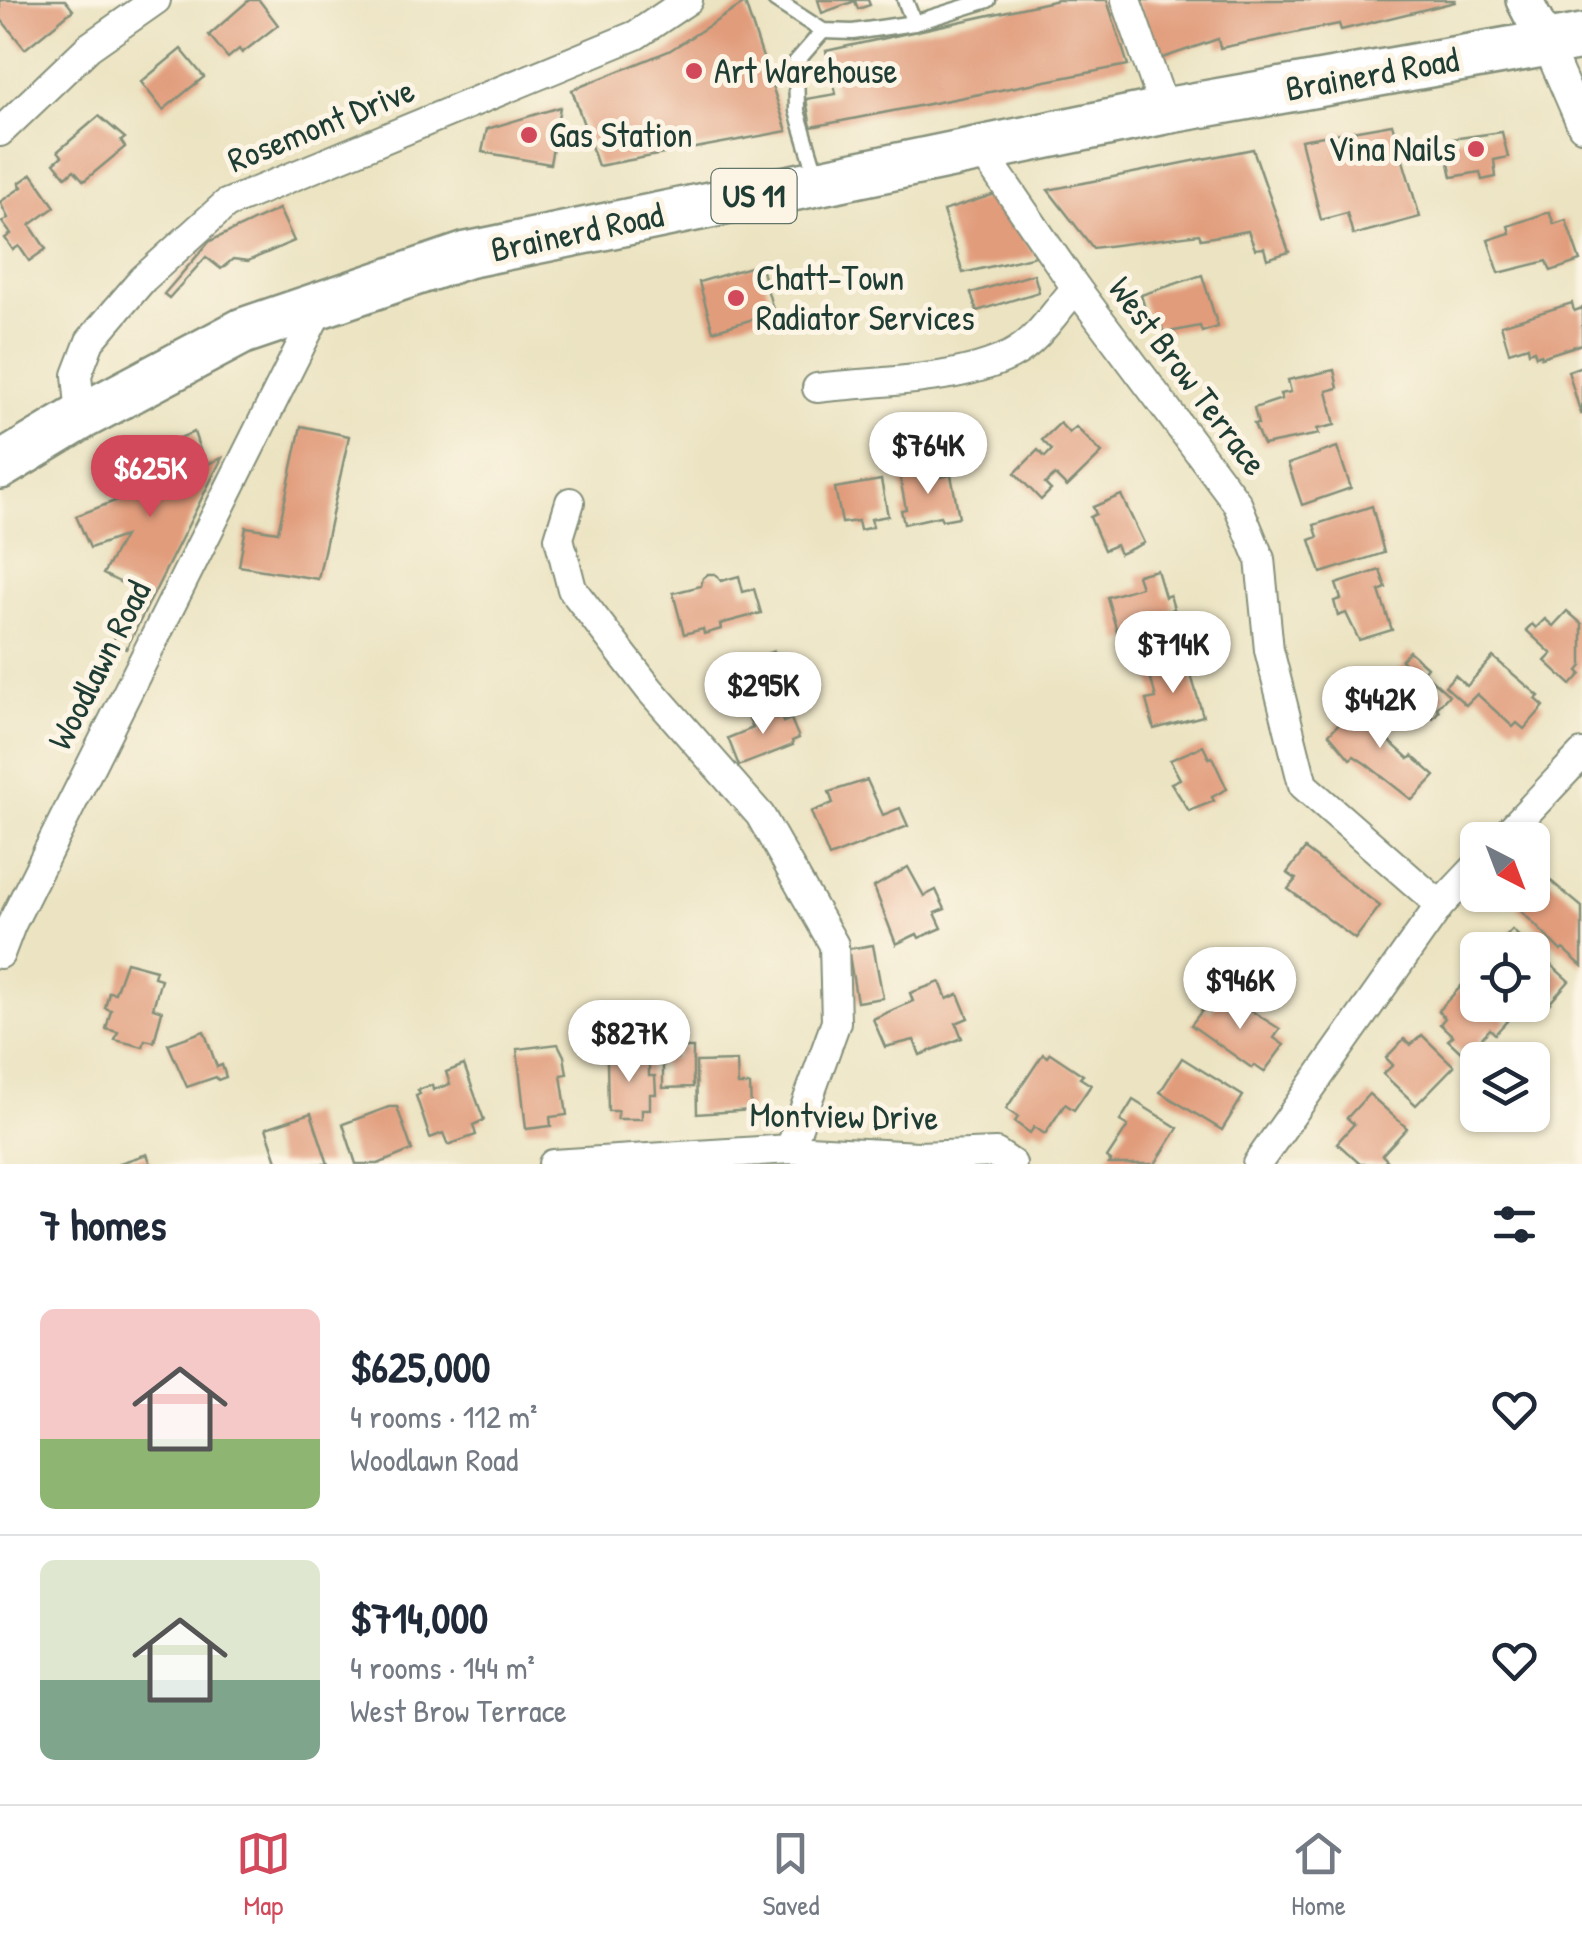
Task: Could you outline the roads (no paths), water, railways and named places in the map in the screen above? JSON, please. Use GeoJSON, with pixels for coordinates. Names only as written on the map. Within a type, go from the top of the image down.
{"type":"FeatureCollection","features":[{"type":"Feature","properties":{"kind":"main road","name":"Brainerd Road"},"geometry":{"type":"LineString","coordinates":[[0,466],[82,417],[242,332],[467,255],[1165,111],[1570,41]]}},
{"type":"Feature","properties":{"kind":"street"},"geometry":{"type":"LineString","coordinates":[[0,132],[89,47],[156,0]]}},
{"type":"Feature","properties":{"kind":"street","name":"Rosemont Drive"},"geometry":{"type":"LineString","coordinates":[[82,417],[77,376],[90,341],[143,279],[226,204],[636,35],[688,0]]}},
{"type":"Feature","properties":{"kind":"street"},"geometry":{"type":"LineString","coordinates":[[1126,0],[1165,111]]}},
{"type":"Feature","properties":{"kind":"street"},"geometry":{"type":"LineString","coordinates":[[1524,0],[1570,41],[1582,126]]}},
{"type":"Feature","properties":{"kind":"street","name":"West Brow Terrace"},"geometry":{"type":"LineString","coordinates":[[982,151],[1076,288],[1237,502],[1260,559],[1269,650],[1303,785],[1440,906]]}},
{"type":"Feature","properties":{"kind":"street"},"geometry":{"type":"LineString","coordinates":[[818,388],[961,372],[1012,355],[1040,332],[1076,288]]}},
{"type":"Feature","properties":{"kind":"street","name":"Woodlawn Road"},"geometry":{"type":"LineString","coordinates":[[0,954],[322,303]]}},
{"type":"Feature","properties":{"kind":"street"},"geometry":{"type":"LineString","coordinates":[[570,502],[559,538],[572,589],[650,690],[760,815],[834,945],[836,1022],[790,1149]]}},
{"type":"Feature","properties":{"kind":"street"},"geometry":{"type":"LineString","coordinates":[[1518,822],[1582,754]]}},
{"type":"Feature","properties":{"kind":"street"},"geometry":{"type":"LineString","coordinates":[[1257,1164],[1440,906],[1460,884]]}},
{"type":"Feature","properties":{"kind":"street","name":"Montview Drive"},"geometry":{"type":"LineString","coordinates":[[552,1164],[790,1149],[918,1156],[996,1153],[1012,1164]]}},
{"type":"Feature","properties":{"kind":"lane"},"geometry":{"type":"LineString","coordinates":[[775,0],[823,31],[854,32],[914,23],[988,0]]}},
{"type":"Feature","properties":{"kind":"lane"},"geometry":{"type":"LineString","coordinates":[[905,0],[914,23]]}},
{"type":"Feature","properties":{"kind":"lane"},"geometry":{"type":"LineString","coordinates":[[818,183],[797,111],[796,62],[823,31]]}},
{"type":"Feature","properties":{"kind":"place","name":"Art Warehouse"},"geometry":{"type":"Point","coordinates":[694,71]}},
{"type":"Feature","properties":{"kind":"place","name":"Gas Station"},"geometry":{"type":"Point","coordinates":[529,135]}},
{"type":"Feature","properties":{"kind":"place","name":"Vina Nails"},"geometry":{"type":"Point","coordinates":[1476,149]}},
{"type":"Feature","properties":{"kind":"place","name":"Chatt-Town Radiator Services"},"geometry":{"type":"Point","coordinates":[736,298]}}]}
